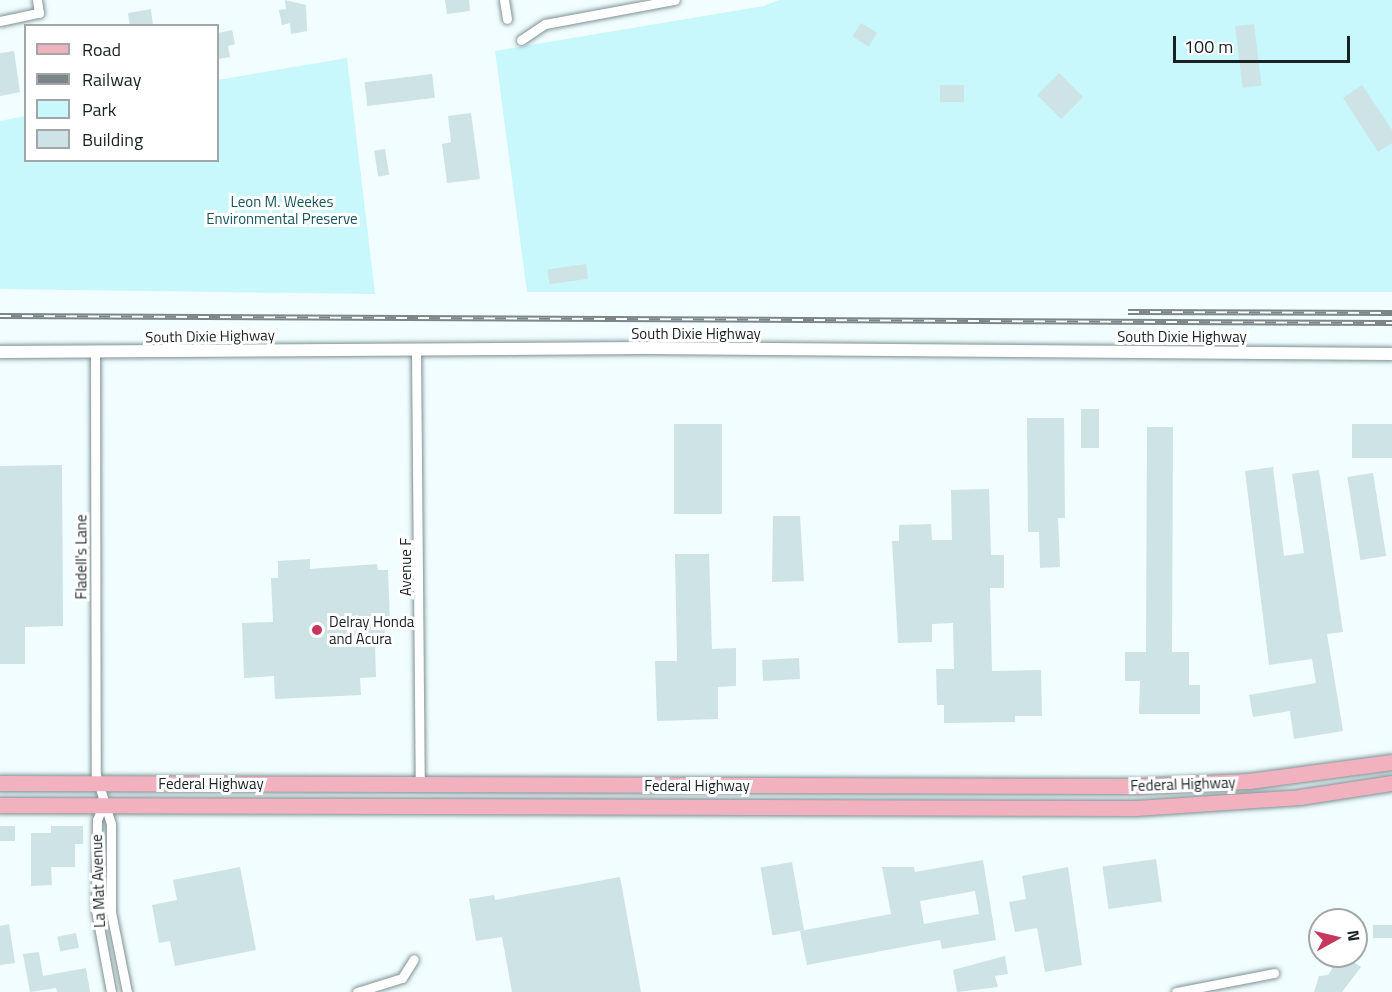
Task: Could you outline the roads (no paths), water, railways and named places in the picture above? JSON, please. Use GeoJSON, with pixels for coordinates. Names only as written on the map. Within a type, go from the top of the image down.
{"type":"FeatureCollection","features":[{"type":"Feature","properties":{"kind":"main road","name":"Federal Highway"},"geometry":{"type":"LineString","coordinates":[[0,783],[1138,786],[1272,778],[1392,762]]}},
{"type":"Feature","properties":{"kind":"main road"},"geometry":{"type":"LineString","coordinates":[[1252,801],[1272,778]]}},
{"type":"Feature","properties":{"kind":"main road","name":"Federal Highway"},"geometry":{"type":"LineString","coordinates":[[0,805],[1136,808],[1252,801],[1392,783]]}},
{"type":"Feature","properties":{"kind":"street"},"geometry":{"type":"LineString","coordinates":[[0,21],[39,13],[37,0]]}},
{"type":"Feature","properties":{"kind":"street"},"geometry":{"type":"LineString","coordinates":[[504,0],[507,18]]}},
{"type":"Feature","properties":{"kind":"street"},"geometry":{"type":"LineString","coordinates":[[520,40],[545,24],[675,0]]}},
{"type":"Feature","properties":{"kind":"street","name":"South Dixie Highway"},"geometry":{"type":"LineString","coordinates":[[0,352],[416,350],[1392,354]]}},
{"type":"Feature","properties":{"kind":"street","name":"Avenue F"},"geometry":{"type":"LineString","coordinates":[[416,350],[420,785]]}},
{"type":"Feature","properties":{"kind":"street","name":"Fladell's Lane"},"geometry":{"type":"LineString","coordinates":[[95,352],[96,762]]}},
{"type":"Feature","properties":{"kind":"street","name":"La Mat Avenue"},"geometry":{"type":"LineString","coordinates":[[96,762],[102,805],[111,824],[111,912],[127,992]]}},
{"type":"Feature","properties":{"kind":"street","name":"La Mat Avenue"},"geometry":{"type":"LineString","coordinates":[[102,805],[96,820],[96,910],[111,992]]}},
{"type":"Feature","properties":{"kind":"street"},"geometry":{"type":"LineString","coordinates":[[357,992],[402,978],[414,959]]}},
{"type":"Feature","properties":{"kind":"street"},"geometry":{"type":"LineString","coordinates":[[1176,992],[1274,973]]}},
{"type":"Feature","properties":{"kind":"railway"},"geometry":{"type":"LineString","coordinates":[[1128,312],[1392,313]]}},
{"type":"Feature","properties":{"kind":"railway"},"geometry":{"type":"LineString","coordinates":[[0,316],[1392,323]]}},
{"type":"Feature","properties":{"kind":"place","name":"Delray Honda and Acura"},"geometry":{"type":"Point","coordinates":[317,630]}},
{"type":"Feature","properties":{"kind":"park label","name":"Leon M. Weekes Environmental Preserve"},"geometry":{"type":"Point","coordinates":[282,210]}}]}
